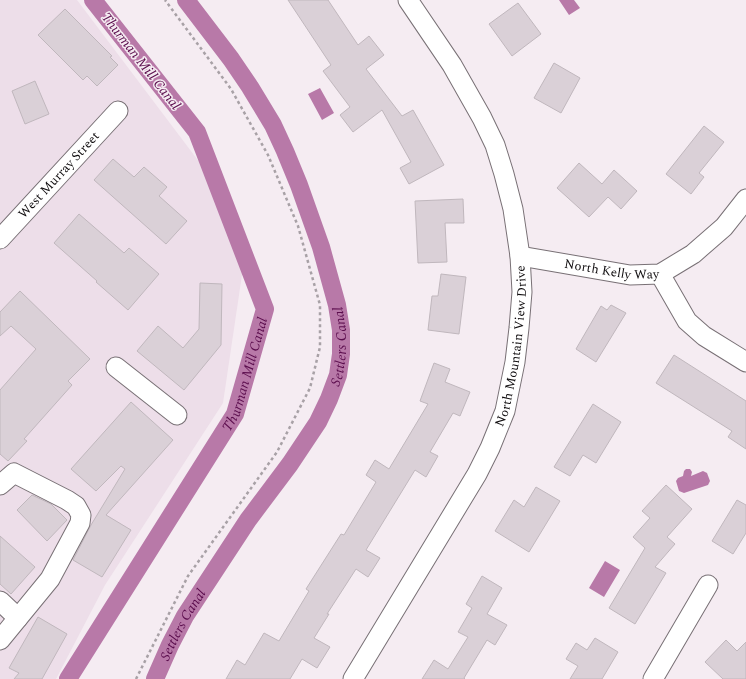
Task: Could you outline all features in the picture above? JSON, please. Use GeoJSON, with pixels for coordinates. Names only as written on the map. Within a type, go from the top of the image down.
{"type":"FeatureCollection","features":[{"type":"Feature","properties":{"kind":"street","name":"North Mountain View Drive"},"geometry":{"type":"LineString","coordinates":[[353,679],[477,474],[490,448],[505,411],[518,341],[522,292],[520,256],[513,209],[495,146],[482,118],[452,65],[408,0]]}},
{"type":"Feature","properties":{"kind":"street","name":"West Murray Street"},"geometry":{"type":"LineString","coordinates":[[0,239],[118,112]]}},
{"type":"Feature","properties":{"kind":"street","name":"North Kelly Way"},"geometry":{"type":"LineString","coordinates":[[520,256],[630,275],[660,274],[693,254],[724,227],[746,199]]}},
{"type":"Feature","properties":{"kind":"street"},"geometry":{"type":"LineString","coordinates":[[660,274],[687,321],[704,336],[746,362]]}},
{"type":"Feature","properties":{"kind":"street"},"geometry":{"type":"LineString","coordinates":[[116,367],[177,415]]}},
{"type":"Feature","properties":{"kind":"street"},"geometry":{"type":"LineString","coordinates":[[0,485],[14,473],[67,500],[76,506],[81,515],[80,523],[50,579],[0,640]]}},
{"type":"Feature","properties":{"kind":"street"},"geometry":{"type":"LineString","coordinates":[[653,679],[708,585]]}},
{"type":"Feature","properties":{"kind":"street"},"geometry":{"type":"LineString","coordinates":[[0,601],[18,618]]}},
{"type":"Feature","properties":{"kind":"path"},"geometry":{"type":"LineString","coordinates":[[136,679],[188,576],[276,452],[310,388],[320,347],[320,305],[298,226],[268,155],[231,89],[164,0]]}},
{"type":"Feature","properties":{"kind":"shaded area"},"geometry":{"type":"Polygon","coordinates":[[[0,0],[77,0],[206,171],[243,268],[223,403],[105,585],[56,679],[0,679],[0,0]]]}},
{"type":"Feature","properties":{"kind":"shaded area"},"geometry":{"type":"Polygon","coordinates":[[[559,0],[574,0],[580,8],[569,15],[559,0]]]}},
{"type":"Feature","properties":{"kind":"shaded area"},"geometry":{"type":"Polygon","coordinates":[[[320,88],[334,113],[322,120],[308,94],[320,88]]]}},
{"type":"Feature","properties":{"kind":"shaded area"},"geometry":{"type":"Polygon","coordinates":[[[686,469],[690,469],[692,472],[691,476],[703,471],[707,473],[710,481],[708,485],[684,493],[679,491],[676,481],[678,478],[683,476],[686,469]]]}},
{"type":"Feature","properties":{"kind":"shaded area"},"geometry":{"type":"Polygon","coordinates":[[[605,561],[620,570],[604,597],[589,588],[605,561]]]}},
{"type":"Feature","properties":{"kind":"building"},"geometry":{"type":"Polygon","coordinates":[[[288,0],[328,0],[358,45],[369,36],[384,55],[366,69],[402,116],[413,110],[444,165],[409,184],[400,168],[411,162],[382,110],[353,132],[340,115],[350,107],[323,71],[331,65],[288,0]]]}},
{"type":"Feature","properties":{"kind":"building"},"geometry":{"type":"Polygon","coordinates":[[[518,3],[541,34],[512,56],[489,24],[518,3]]]}},
{"type":"Feature","properties":{"kind":"building"},"geometry":{"type":"Polygon","coordinates":[[[65,9],[112,56],[110,57],[118,65],[97,86],[87,76],[83,80],[38,35],[65,9]]]}},
{"type":"Feature","properties":{"kind":"building"},"geometry":{"type":"Polygon","coordinates":[[[554,63],[580,78],[561,113],[534,98],[554,63]]]}},
{"type":"Feature","properties":{"kind":"building"},"geometry":{"type":"Polygon","coordinates":[[[35,81],[49,114],[25,124],[12,91],[35,81]]]}},
{"type":"Feature","properties":{"kind":"building"},"geometry":{"type":"Polygon","coordinates":[[[704,126],[724,142],[699,173],[704,177],[691,194],[666,174],[704,126]]]}},
{"type":"Feature","properties":{"kind":"building"},"geometry":{"type":"Polygon","coordinates":[[[113,159],[134,177],[144,167],[167,187],[159,196],[187,221],[166,244],[94,180],[113,159]]]}},
{"type":"Feature","properties":{"kind":"building"},"geometry":{"type":"Polygon","coordinates":[[[579,163],[602,184],[614,170],[637,191],[621,209],[608,197],[589,217],[557,188],[579,163]]]}},
{"type":"Feature","properties":{"kind":"building"},"geometry":{"type":"Polygon","coordinates":[[[463,199],[464,223],[445,223],[447,262],[418,263],[415,201],[463,199]]]}},
{"type":"Feature","properties":{"kind":"building"},"geometry":{"type":"Polygon","coordinates":[[[79,214],[124,253],[129,248],[159,274],[128,310],[54,243],[79,214]]]}},
{"type":"Feature","properties":{"kind":"building"},"geometry":{"type":"Polygon","coordinates":[[[441,274],[466,277],[459,334],[428,330],[432,296],[438,296],[441,274]]]}},
{"type":"Feature","properties":{"kind":"building"},"geometry":{"type":"Polygon","coordinates":[[[200,283],[222,284],[221,345],[184,390],[137,351],[158,326],[183,348],[199,329],[200,283]]]}},
{"type":"Feature","properties":{"kind":"building"},"geometry":{"type":"Polygon","coordinates":[[[20,291],[90,359],[68,381],[72,385],[24,439],[27,441],[8,461],[0,454],[0,390],[36,349],[11,326],[0,336],[0,312],[20,291]]]}},
{"type":"Feature","properties":{"kind":"building"},"geometry":{"type":"Polygon","coordinates":[[[611,305],[626,313],[596,362],[576,349],[601,306],[607,310],[611,305]]]}},
{"type":"Feature","properties":{"kind":"building"},"geometry":{"type":"Polygon","coordinates":[[[674,355],[746,401],[746,449],[728,437],[732,431],[656,383],[674,355]]]}},
{"type":"Feature","properties":{"kind":"building"},"geometry":{"type":"Polygon","coordinates":[[[434,363],[450,369],[445,382],[470,392],[460,416],[453,413],[430,452],[438,456],[426,477],[415,470],[366,550],[380,558],[368,577],[356,569],[327,614],[329,614],[314,638],[330,647],[317,668],[302,659],[290,679],[226,679],[237,660],[245,665],[264,633],[279,641],[309,591],[306,589],[341,534],[344,535],[376,482],[366,475],[375,460],[389,469],[428,404],[420,401],[434,363]]]}},
{"type":"Feature","properties":{"kind":"building"},"geometry":{"type":"Polygon","coordinates":[[[131,402],[173,440],[106,515],[131,530],[102,577],[73,560],[91,525],[125,469],[121,466],[96,491],[71,469],[131,402]]]}},
{"type":"Feature","properties":{"kind":"building"},"geometry":{"type":"Polygon","coordinates":[[[593,404],[621,422],[596,463],[583,455],[570,476],[554,467],[593,404]]]}},
{"type":"Feature","properties":{"kind":"building"},"geometry":{"type":"Polygon","coordinates":[[[666,485],[692,509],[667,537],[675,544],[655,567],[666,573],[635,624],[609,608],[645,548],[633,537],[650,518],[642,511],[666,485]]]}},
{"type":"Feature","properties":{"kind":"building"},"geometry":{"type":"Polygon","coordinates":[[[536,487],[560,501],[529,552],[495,531],[514,500],[524,507],[536,487]]]}},
{"type":"Feature","properties":{"kind":"building"},"geometry":{"type":"Polygon","coordinates":[[[32,495],[51,504],[67,520],[47,541],[17,510],[32,495]]]}},
{"type":"Feature","properties":{"kind":"building"},"geometry":{"type":"Polygon","coordinates":[[[737,500],[746,505],[746,533],[733,554],[712,541],[737,500]]]}},
{"type":"Feature","properties":{"kind":"building"},"geometry":{"type":"Polygon","coordinates":[[[0,536],[35,567],[11,594],[0,584],[0,536]]]}},
{"type":"Feature","properties":{"kind":"building"},"geometry":{"type":"Polygon","coordinates":[[[482,576],[502,588],[487,614],[507,625],[495,645],[487,640],[464,678],[465,679],[422,679],[434,660],[448,669],[468,637],[458,632],[472,608],[466,604],[482,576]]]}},
{"type":"Feature","properties":{"kind":"building"},"geometry":{"type":"Polygon","coordinates":[[[38,617],[67,634],[42,679],[14,679],[19,673],[9,668],[38,617]]]}},
{"type":"Feature","properties":{"kind":"building"},"geometry":{"type":"Polygon","coordinates":[[[595,638],[618,652],[602,679],[570,679],[578,666],[566,659],[576,643],[587,650],[595,638]]]}},
{"type":"Feature","properties":{"kind":"building"},"geometry":{"type":"Polygon","coordinates":[[[726,640],[737,651],[746,642],[746,679],[723,679],[705,662],[726,640]]]}},
{"type":"Feature","properties":{"kind":"waterway","name":"Thurman Mill Canal"},"geometry":{"type":"LineString","coordinates":[[68,679],[235,414],[265,309],[197,132],[93,0]]}},
{"type":"Feature","properties":{"kind":"waterway","name":"Settlers Canal"},"geometry":{"type":"LineString","coordinates":[[155,679],[185,616],[248,520],[290,464],[318,422],[338,375],[341,354],[341,330],[337,305],[321,247],[285,151],[273,125],[250,87],[231,59],[186,0]]}}]}
